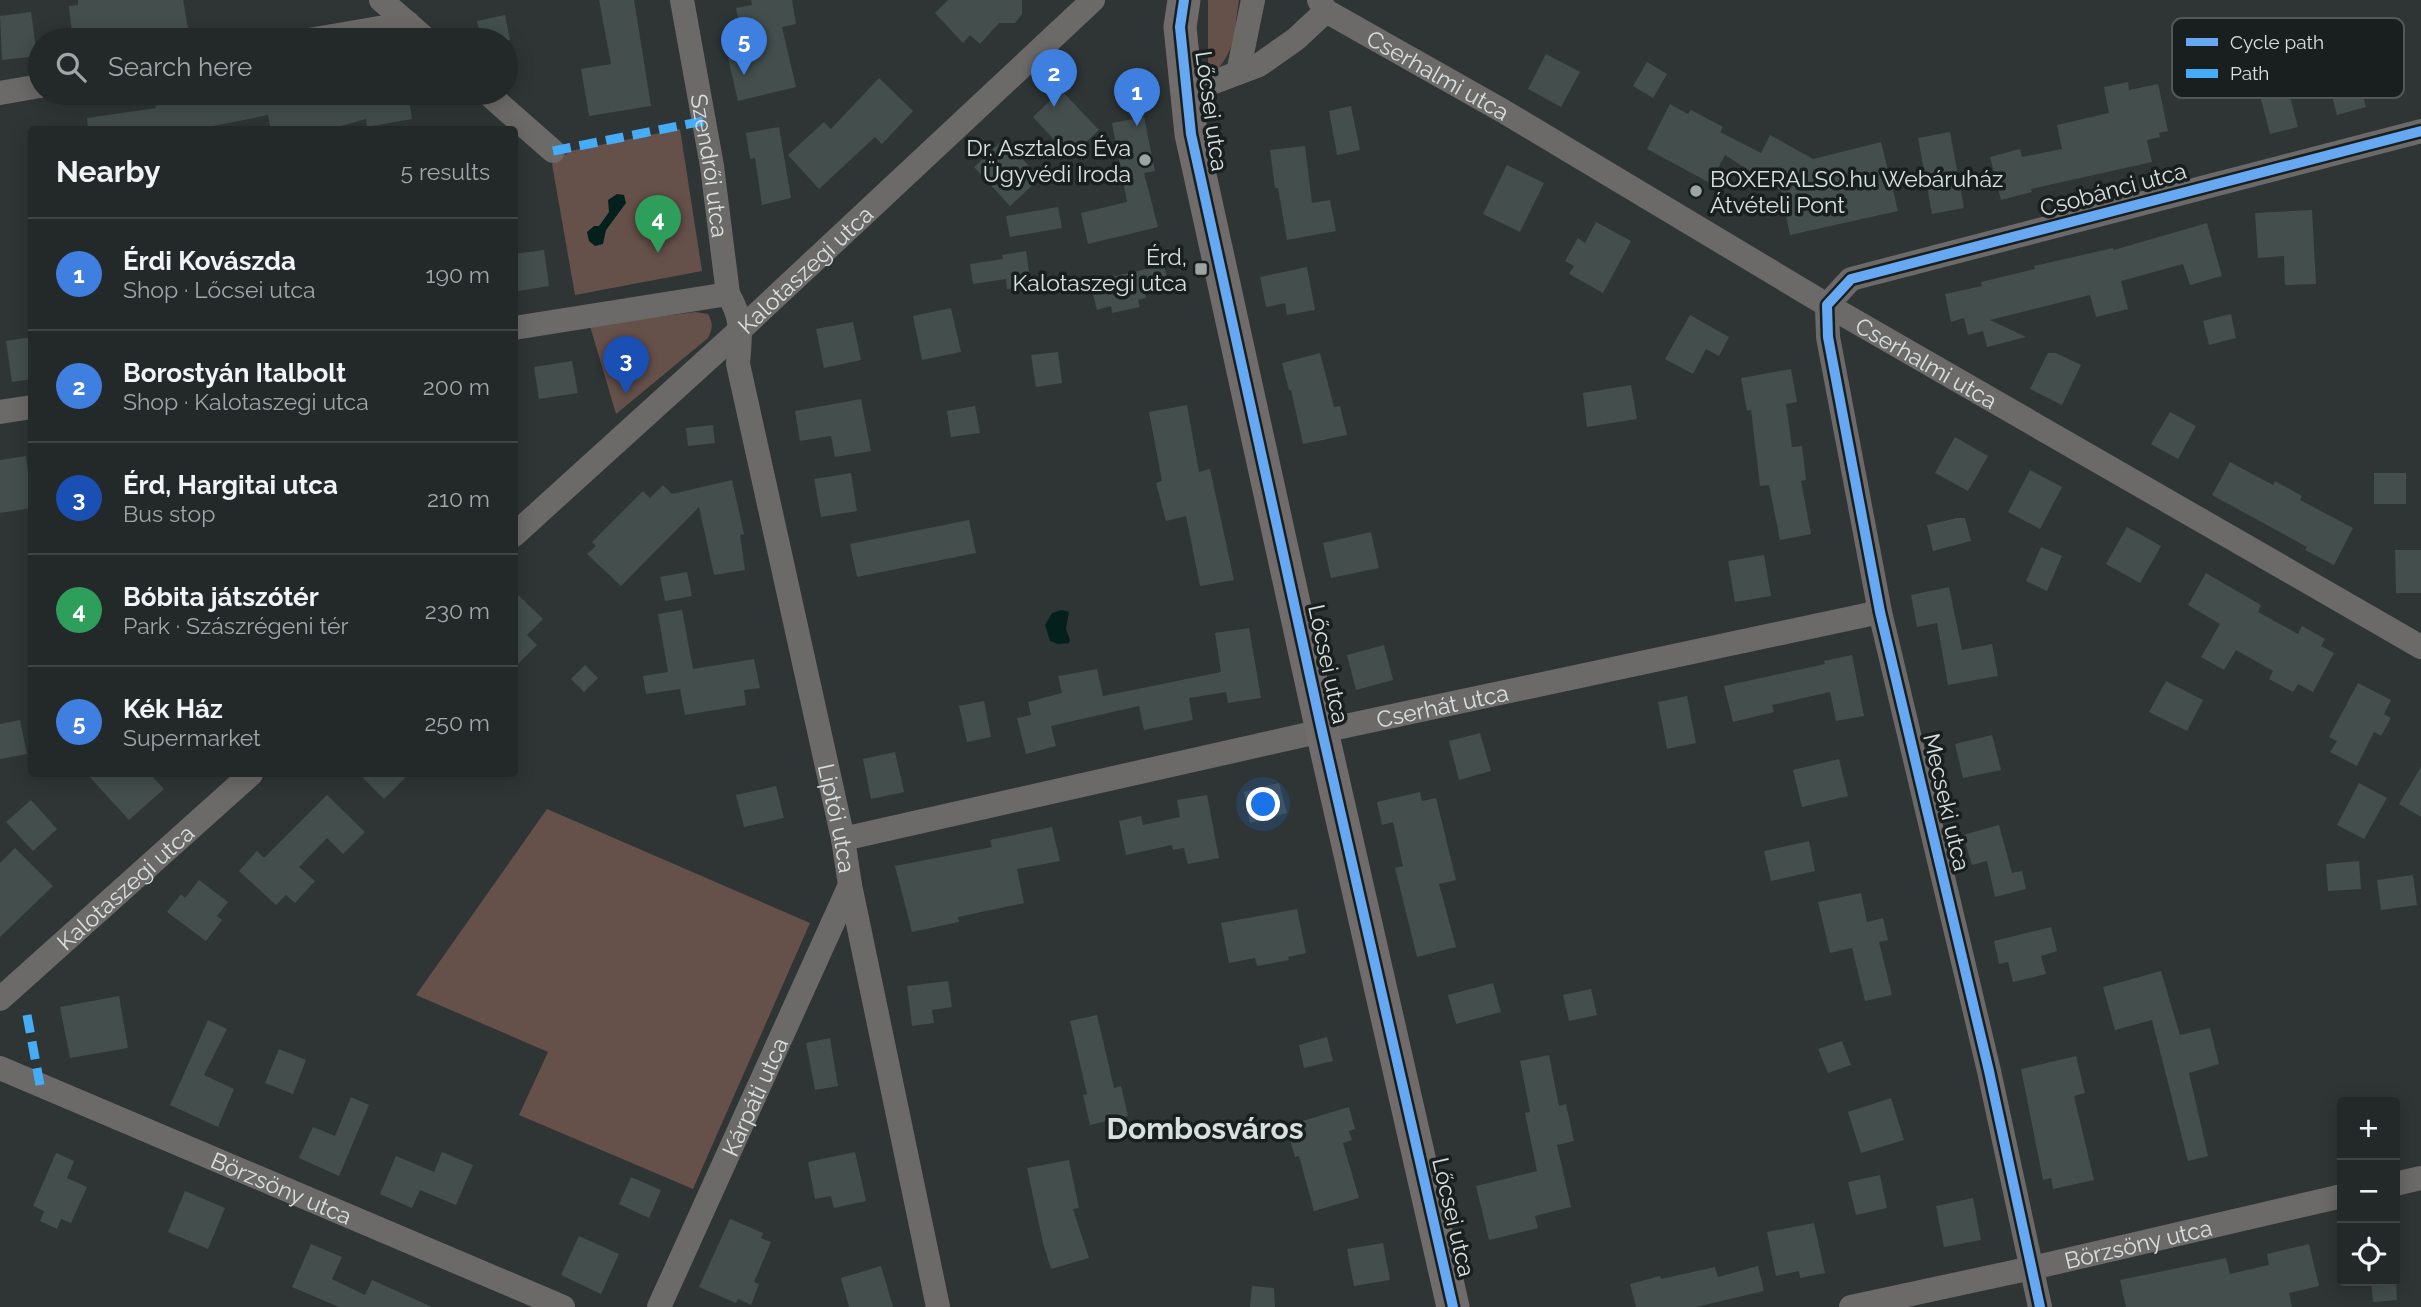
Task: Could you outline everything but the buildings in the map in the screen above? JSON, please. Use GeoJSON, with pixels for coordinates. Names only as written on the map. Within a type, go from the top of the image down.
{"type":"FeatureCollection","features":[{"type":"Feature","properties":{"kind":"street"},"geometry":{"type":"LineString","coordinates":[[381,0],[414,28]]}},
{"type":"Feature","properties":{"kind":"street","name":"Szendrői utca"},"geometry":{"type":"LineString","coordinates":[[682,0],[712,166],[728,294],[738,312],[740,330]]}},
{"type":"Feature","properties":{"kind":"street","name":"Kalotaszegi utca"},"geometry":{"type":"LineString","coordinates":[[518,531],[740,330],[1093,0]]}},
{"type":"Feature","properties":{"kind":"street"},"geometry":{"type":"LineString","coordinates":[[1238,73],[1253,0]]}},
{"type":"Feature","properties":{"kind":"street","name":"Cserhalmi utca"},"geometry":{"type":"LineString","coordinates":[[1185,93],[1259,65],[1296,39],[1323,5],[1364,32],[1503,111],[1827,305],[2421,647]]}},
{"type":"Feature","properties":{"kind":"street","name":"Lőcsei utca"},"geometry":{"type":"LineString","coordinates":[[1178,9],[1191,134],[1322,732],[1453,1307]]}},
{"type":"Feature","properties":{"kind":"street"},"geometry":{"type":"LineString","coordinates":[[379,28],[408,23]]}},
{"type":"Feature","properties":{"kind":"street"},"geometry":{"type":"LineString","coordinates":[[0,93],[28,88]]}},
{"type":"Feature","properties":{"kind":"street"},"geometry":{"type":"LineString","coordinates":[[501,105],[553,151]]}},
{"type":"Feature","properties":{"kind":"street","name":"Csobánci utca"},"geometry":{"type":"LineString","coordinates":[[1827,305],[1851,279],[2421,131]]}},
{"type":"Feature","properties":{"kind":"street"},"geometry":{"type":"LineString","coordinates":[[518,327],[728,294]]}},
{"type":"Feature","properties":{"kind":"street","name":"Mecseki utca"},"geometry":{"type":"LineString","coordinates":[[1827,305],[1828,337],[1881,612],[1989,1071],[2040,1307]]}},
{"type":"Feature","properties":{"kind":"street","name":"Liptói utca"},"geometry":{"type":"LineString","coordinates":[[740,330],[738,364],[843,839],[850,885],[938,1307]]}},
{"type":"Feature","properties":{"kind":"street"},"geometry":{"type":"LineString","coordinates":[[0,412],[28,408]]}},
{"type":"Feature","properties":{"kind":"street","name":"Cserhát utca"},"geometry":{"type":"LineString","coordinates":[[843,839],[1322,732],[1881,612]]}},
{"type":"Feature","properties":{"kind":"street","name":"Kalotaszegi utca"},"geometry":{"type":"LineString","coordinates":[[0,999],[248,777]]}},
{"type":"Feature","properties":{"kind":"street","name":"Kárpáti utca"},"geometry":{"type":"LineString","coordinates":[[659,1307],[850,885]]}},
{"type":"Feature","properties":{"kind":"street","name":"Börzsöny utca"},"geometry":{"type":"LineString","coordinates":[[0,1068],[563,1307]]}},
{"type":"Feature","properties":{"kind":"street"},"geometry":{"type":"LineString","coordinates":[[2400,1183],[2421,1178]]}},
{"type":"Feature","properties":{"kind":"street","name":"Börzsöny utca"},"geometry":{"type":"LineString","coordinates":[[1851,1307],[2337,1197]]}},
{"type":"Feature","properties":{"kind":"shaded area"},"geometry":{"type":"Polygon","coordinates":[[[1208,0],[1239,0],[1231,46],[1216,71],[1208,67],[1208,0]]]}},
{"type":"Feature","properties":{"kind":"shaded area"},"geometry":{"type":"Polygon","coordinates":[[[680,129],[702,271],[575,295],[552,164],[570,151],[680,129]]]}},
{"type":"Feature","properties":{"kind":"shaded area"},"geometry":{"type":"Polygon","coordinates":[[[617,194],[624,195],[626,203],[606,230],[603,244],[595,246],[589,241],[587,232],[594,226],[599,226],[609,212],[608,200],[617,194]]]}},
{"type":"Feature","properties":{"kind":"shaded area"},"geometry":{"type":"Polygon","coordinates":[[[695,312],[708,314],[710,317],[712,326],[708,338],[616,414],[590,326],[695,312]]]}},
{"type":"Feature","properties":{"kind":"shaded area"},"geometry":{"type":"Polygon","coordinates":[[[1062,610],[1069,612],[1066,629],[1070,640],[1069,643],[1058,644],[1050,641],[1045,625],[1052,613],[1062,610]]]}},
{"type":"Feature","properties":{"kind":"shaded area"},"geometry":{"type":"Polygon","coordinates":[[[547,809],[810,923],[693,1189],[519,1115],[548,1052],[416,995],[547,809]]]}},
{"type":"Feature","properties":{"kind":"marked path"},"geometry":{"type":"LineString","coordinates":[[553,151],[704,121]]}},
{"type":"Feature","properties":{"kind":"marked path"},"geometry":{"type":"LineString","coordinates":[[27,1015],[40,1085]]}},
{"type":"Feature","properties":{"kind":"cycle path"},"geometry":{"type":"LineString","coordinates":[[1184,0],[1180,27],[1191,134],[1322,731],[1453,1307]]}},
{"type":"Feature","properties":{"kind":"cycle path"},"geometry":{"type":"LineString","coordinates":[[2040,1307],[1989,1071],[1880,612],[1828,337],[1827,305],[1851,279],[2421,131]]}},
{"type":"Feature","properties":{"kind":"place","name":"Kék Ház"},"geometry":{"type":"Point","coordinates":[744,75]}},
{"type":"Feature","properties":{"kind":"place","name":"Borostyán Italbolt"},"geometry":{"type":"Point","coordinates":[1054,107]}},
{"type":"Feature","properties":{"kind":"place","name":"Érdi Kovászda"},"geometry":{"type":"Point","coordinates":[1137,126]}},
{"type":"Feature","properties":{"kind":"place","name":"Dr. Asztalos Éva Ügyvédi Iroda"},"geometry":{"type":"Point","coordinates":[1145,160]}},
{"type":"Feature","properties":{"kind":"place","name":"BOXERALSO.hu Webáruház Átvételi Pont"},"geometry":{"type":"Point","coordinates":[1696,191]}},
{"type":"Feature","properties":{"kind":"place","name":"Bóbita játszótér"},"geometry":{"type":"Point","coordinates":[658,253]}},
{"type":"Feature","properties":{"kind":"place","name":"Érd, Kalotaszegi utca"},"geometry":{"type":"Point","coordinates":[1201,269]}},
{"type":"Feature","properties":{"kind":"place","name":"Érd, Hargitai utca"},"geometry":{"type":"Point","coordinates":[626,394]}},
{"type":"Feature","properties":{"kind":"district","name":"Dombosváros"},"geometry":{"type":"Point","coordinates":[1205,1128]}}]}
